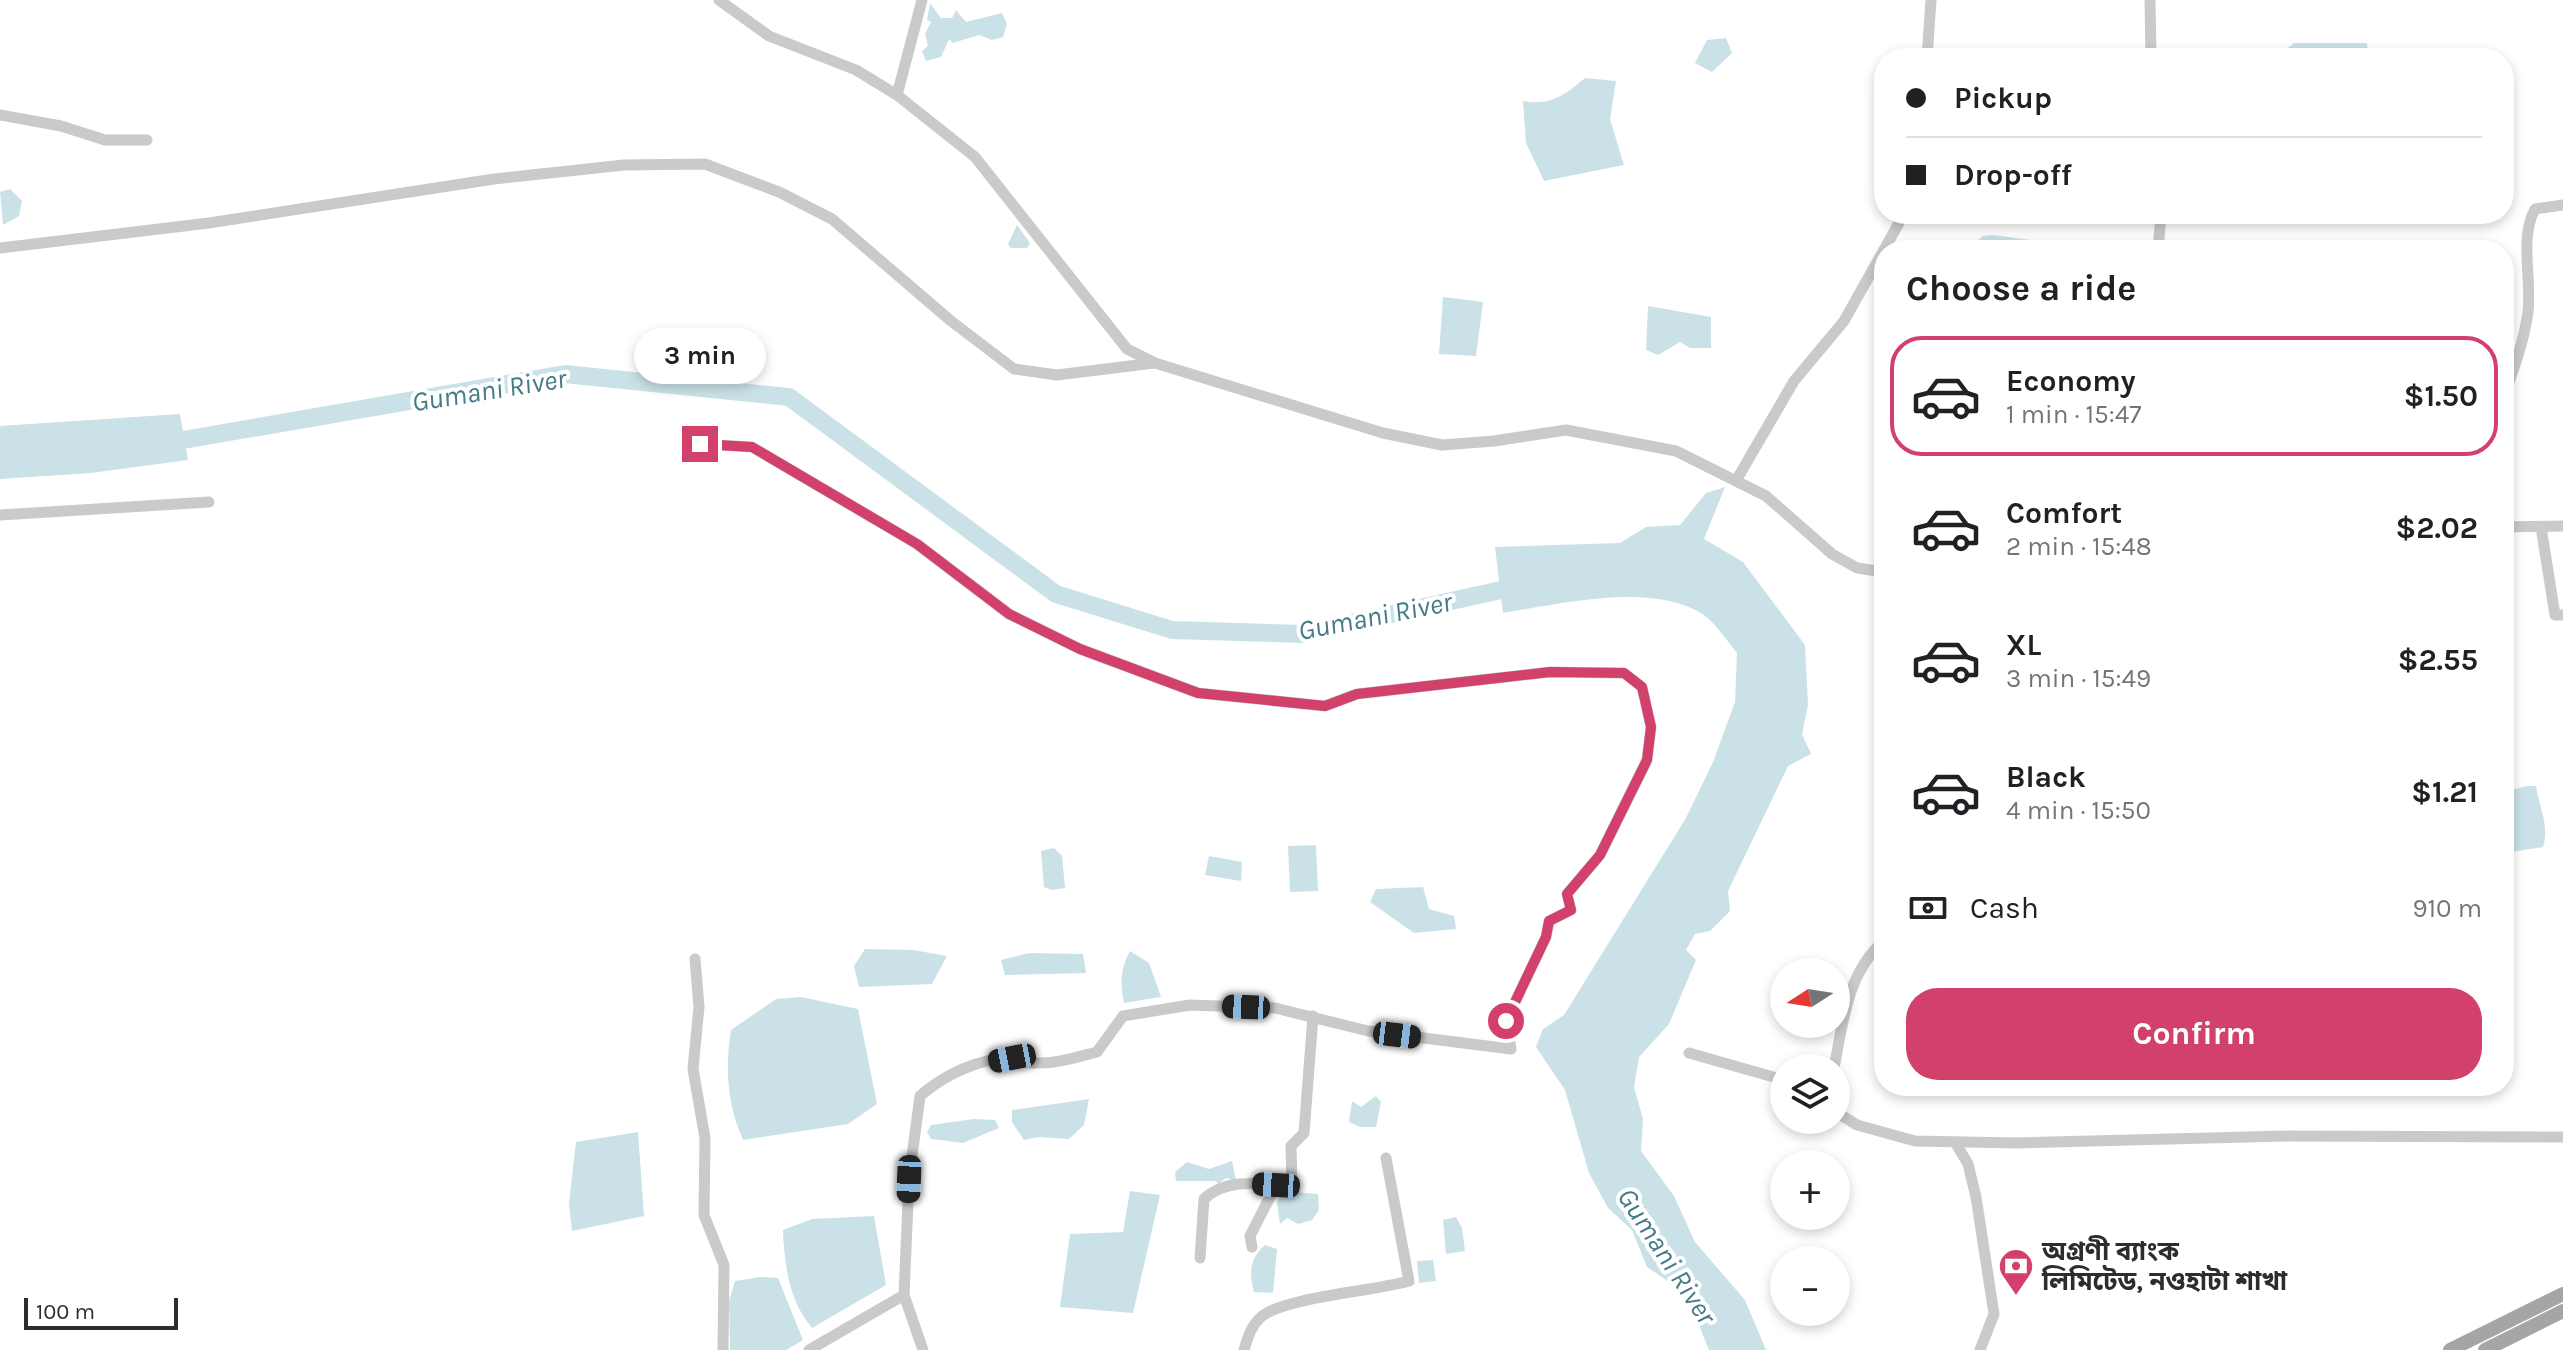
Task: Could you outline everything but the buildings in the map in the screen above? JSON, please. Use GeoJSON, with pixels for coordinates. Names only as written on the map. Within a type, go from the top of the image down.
{"type":"FeatureCollection","features":[{"type":"Feature","properties":{"kind":"main road"},"geometry":{"type":"LineString","coordinates":[[2450,1350],[2563,1294]]}},
{"type":"Feature","properties":{"kind":"main road"},"geometry":{"type":"LineString","coordinates":[[2485,1350],[2563,1311]]}},
{"type":"Feature","properties":{"kind":"street"},"geometry":{"type":"LineString","coordinates":[[719,0],[769,36],[856,70],[897,95],[975,157],[1127,349],[1155,363],[1442,445],[1566,430],[1676,451],[1766,496],[1832,554],[1857,568],[1874,571]]}},
{"type":"Feature","properties":{"kind":"street"},"geometry":{"type":"LineString","coordinates":[[897,95],[922,0]]}},
{"type":"Feature","properties":{"kind":"street"},"geometry":{"type":"LineString","coordinates":[[1928,48],[1931,0]]}},
{"type":"Feature","properties":{"kind":"street"},"geometry":{"type":"LineString","coordinates":[[2150,0],[2151,48]]}},
{"type":"Feature","properties":{"kind":"street"},"geometry":{"type":"LineString","coordinates":[[0,115],[61,126],[105,140],[147,140]]}},
{"type":"Feature","properties":{"kind":"street"},"geometry":{"type":"LineString","coordinates":[[0,248],[209,223],[494,179],[624,165],[705,164],[779,192],[832,219],[951,321],[1014,369],[1057,375],[1155,363]]}},
{"type":"Feature","properties":{"kind":"street"},"geometry":{"type":"LineString","coordinates":[[2514,362],[2528,315],[2531,272],[2527,224],[2535,209],[2563,205]]}},
{"type":"Feature","properties":{"kind":"street"},"geometry":{"type":"LineString","coordinates":[[1737,479],[1794,381],[1844,321],[1874,268]]}},
{"type":"Feature","properties":{"kind":"street"},"geometry":{"type":"LineString","coordinates":[[700,444],[752,447],[917,544],[1009,614],[1080,649],[1198,693],[1325,706],[1357,694],[1550,672],[1624,673],[1642,687],[1651,727],[1647,760],[1600,855],[1567,894],[1571,910],[1549,921],[1546,937],[1506,1021],[1511,1049],[1368,1031],[1275,1008],[1190,1005],[1123,1016],[1097,1052],[1045,1063],[1012,1058],[974,1065],[939,1079],[920,1096],[904,1295],[923,1350]]}},
{"type":"Feature","properties":{"kind":"street"},"geometry":{"type":"LineString","coordinates":[[0,515],[209,502]]}},
{"type":"Feature","properties":{"kind":"street"},"geometry":{"type":"LineString","coordinates":[[2514,527],[2563,526]]}},
{"type":"Feature","properties":{"kind":"street"},"geometry":{"type":"LineString","coordinates":[[2541,527],[2555,615],[2563,615]]}},
{"type":"Feature","properties":{"kind":"street"},"geometry":{"type":"LineString","coordinates":[[1837,1054],[1849,995],[1874,950]]}},
{"type":"Feature","properties":{"kind":"street"},"geometry":{"type":"LineString","coordinates":[[695,959],[699,1007],[693,1069],[705,1138],[704,1215],[724,1265],[723,1350]]}},
{"type":"Feature","properties":{"kind":"street"},"geometry":{"type":"LineString","coordinates":[[1200,1258],[1204,1199],[1215,1188],[1245,1183],[1292,1186],[1291,1146],[1304,1133],[1313,1016]]}},
{"type":"Feature","properties":{"kind":"street"},"geometry":{"type":"LineString","coordinates":[[1689,1053],[1770,1076]]}},
{"type":"Feature","properties":{"kind":"street"},"geometry":{"type":"LineString","coordinates":[[1850,1121],[1915,1141],[1955,1142],[2192,1141],[2286,1136],[2563,1137]]}},
{"type":"Feature","properties":{"kind":"street"},"geometry":{"type":"LineString","coordinates":[[1955,1142],[1968,1164],[1976,1197],[1994,1314],[1980,1350]]}},
{"type":"Feature","properties":{"kind":"street"},"geometry":{"type":"LineString","coordinates":[[1244,1350],[1252,1326],[1265,1314],[1296,1304],[1409,1281],[1386,1158]]}},
{"type":"Feature","properties":{"kind":"street"},"geometry":{"type":"LineString","coordinates":[[1252,1247],[1250,1236],[1276,1185]]}},
{"type":"Feature","properties":{"kind":"street"},"geometry":{"type":"LineString","coordinates":[[809,1350],[904,1295]]}},
{"type":"Feature","properties":{"kind":"water"},"geometry":{"type":"Polygon","coordinates":[[[930,3],[941,18],[952,18],[956,10],[966,22],[1002,13],[1007,24],[1003,37],[992,40],[979,35],[953,43],[949,39],[941,57],[926,61],[922,51],[928,46],[925,34],[931,22],[927,20],[930,3]]]}},
{"type":"Feature","properties":{"kind":"water"},"geometry":{"type":"Polygon","coordinates":[[[1726,38],[1732,53],[1712,72],[1695,63],[1707,40],[1726,38]]]}},
{"type":"Feature","properties":{"kind":"water"},"geometry":{"type":"Polygon","coordinates":[[[2294,43],[2367,43],[2367,48],[2288,48],[2294,43]]]}},
{"type":"Feature","properties":{"kind":"water"},"geometry":{"type":"Polygon","coordinates":[[[1585,78],[1616,81],[1610,119],[1624,165],[1544,181],[1526,143],[1523,101],[1541,102],[1557,98],[1585,78]]]}},
{"type":"Feature","properties":{"kind":"water"},"geometry":{"type":"Polygon","coordinates":[[[10,189],[22,201],[19,216],[3,225],[0,192],[10,189]]]}},
{"type":"Feature","properties":{"kind":"water"},"geometry":{"type":"Polygon","coordinates":[[[1017,225],[1030,243],[1027,248],[1011,248],[1008,244],[1017,225]]]}},
{"type":"Feature","properties":{"kind":"water"},"geometry":{"type":"Polygon","coordinates":[[[1994,235],[2030,240],[1978,240],[1994,235]]]}},
{"type":"Feature","properties":{"kind":"water"},"geometry":{"type":"Polygon","coordinates":[[[1443,297],[1483,302],[1476,356],[1439,354],[1443,297]]]}},
{"type":"Feature","properties":{"kind":"water"},"geometry":{"type":"Polygon","coordinates":[[[1648,306],[1711,317],[1711,348],[1690,348],[1680,342],[1658,355],[1646,350],[1648,306]]]}},
{"type":"Feature","properties":{"kind":"water"},"geometry":{"type":"Polygon","coordinates":[[[180,414],[188,460],[91,473],[0,479],[0,426],[180,414]]]}},
{"type":"Feature","properties":{"kind":"water"},"geometry":{"type":"Polygon","coordinates":[[[1725,487],[1704,539],[1743,562],[1805,645],[1808,705],[1802,734],[1811,754],[1788,766],[1728,891],[1730,911],[1710,931],[1695,934],[1686,950],[1696,960],[1669,1024],[1639,1057],[1634,1087],[1643,1119],[1641,1151],[1674,1196],[1695,1242],[1745,1300],[1766,1350],[1709,1350],[1694,1313],[1672,1284],[1647,1267],[1632,1230],[1608,1208],[1589,1173],[1565,1090],[1536,1047],[1543,1029],[1564,1015],[1686,818],[1713,762],[1735,702],[1737,653],[1704,615],[1659,599],[1606,598],[1503,613],[1495,547],[1620,543],[1646,527],[1680,525],[1706,493],[1725,487]]]}},
{"type":"Feature","properties":{"kind":"water"},"geometry":{"type":"Polygon","coordinates":[[[2536,786],[2545,824],[2543,847],[2514,851],[2514,789],[2536,786]]]}},
{"type":"Feature","properties":{"kind":"water"},"geometry":{"type":"Polygon","coordinates":[[[1316,845],[1318,891],[1290,892],[1288,846],[1316,845]]]}},
{"type":"Feature","properties":{"kind":"water"},"geometry":{"type":"Polygon","coordinates":[[[1054,848],[1062,856],[1065,888],[1052,890],[1044,887],[1041,851],[1054,848]]]}},
{"type":"Feature","properties":{"kind":"water"},"geometry":{"type":"Polygon","coordinates":[[[1209,856],[1242,862],[1241,881],[1205,875],[1209,856]]]}},
{"type":"Feature","properties":{"kind":"water"},"geometry":{"type":"Polygon","coordinates":[[[1423,887],[1429,909],[1454,916],[1456,929],[1414,933],[1370,902],[1376,889],[1423,887]]]}},
{"type":"Feature","properties":{"kind":"water"},"geometry":{"type":"Polygon","coordinates":[[[865,949],[913,950],[947,956],[932,984],[859,987],[854,966],[865,949]]]}},
{"type":"Feature","properties":{"kind":"water"},"geometry":{"type":"Polygon","coordinates":[[[1130,951],[1149,963],[1161,997],[1124,1003],[1122,977],[1130,951]]]}},
{"type":"Feature","properties":{"kind":"water"},"geometry":{"type":"Polygon","coordinates":[[[1029,953],[1083,954],[1086,973],[1005,975],[1001,960],[1029,953]]]}},
{"type":"Feature","properties":{"kind":"water"},"geometry":{"type":"Polygon","coordinates":[[[801,997],[858,1009],[877,1104],[848,1124],[743,1140],[729,1086],[731,1030],[776,999],[801,997]]]}},
{"type":"Feature","properties":{"kind":"water"},"geometry":{"type":"Polygon","coordinates":[[[1376,1096],[1381,1102],[1376,1127],[1360,1127],[1349,1122],[1352,1101],[1361,1107],[1376,1096]]]}},
{"type":"Feature","properties":{"kind":"water"},"geometry":{"type":"Polygon","coordinates":[[[1089,1099],[1084,1125],[1069,1139],[1039,1137],[1024,1140],[1012,1122],[1012,1110],[1089,1099]]]}},
{"type":"Feature","properties":{"kind":"water"},"geometry":{"type":"Polygon","coordinates":[[[974,1119],[995,1120],[999,1128],[963,1143],[931,1139],[927,1132],[931,1125],[974,1119]]]}},
{"type":"Feature","properties":{"kind":"water"},"geometry":{"type":"Polygon","coordinates":[[[638,1132],[644,1216],[572,1231],[569,1203],[576,1142],[638,1132]]]}},
{"type":"Feature","properties":{"kind":"water"},"geometry":{"type":"Polygon","coordinates":[[[1232,1161],[1236,1181],[1226,1178],[1218,1184],[1216,1181],[1176,1181],[1175,1172],[1187,1162],[1209,1169],[1232,1161]]]}},
{"type":"Feature","properties":{"kind":"water"},"geometry":{"type":"Polygon","coordinates":[[[1130,1191],[1160,1195],[1133,1313],[1060,1307],[1070,1234],[1123,1232],[1130,1191]]]}},
{"type":"Feature","properties":{"kind":"water"},"geometry":{"type":"Polygon","coordinates":[[[1282,1191],[1318,1194],[1319,1210],[1312,1220],[1298,1224],[1287,1218],[1280,1224],[1277,1203],[1282,1191]]]}},
{"type":"Feature","properties":{"kind":"water"},"geometry":{"type":"Polygon","coordinates":[[[874,1216],[886,1285],[812,1328],[798,1306],[789,1282],[783,1230],[812,1219],[874,1216]]]}},
{"type":"Feature","properties":{"kind":"water"},"geometry":{"type":"Polygon","coordinates":[[[1456,1217],[1462,1228],[1465,1251],[1446,1254],[1443,1220],[1456,1217]]]}},
{"type":"Feature","properties":{"kind":"water"},"geometry":{"type":"Polygon","coordinates":[[[1265,1245],[1277,1249],[1273,1293],[1254,1292],[1252,1285],[1253,1261],[1265,1245]]]}},
{"type":"Feature","properties":{"kind":"water"},"geometry":{"type":"Polygon","coordinates":[[[1433,1260],[1436,1281],[1419,1283],[1417,1261],[1433,1260]]]}},
{"type":"Feature","properties":{"kind":"water"},"geometry":{"type":"Polygon","coordinates":[[[778,1278],[803,1340],[786,1350],[730,1350],[729,1301],[735,1281],[778,1278]]]}},
{"type":"Feature","properties":{"kind":"waterway","name":"Gumani River"},"geometry":{"type":"LineString","coordinates":[[160,444],[565,374],[789,397],[1056,594],[1172,630],[1301,634],[1524,585]]}},
{"type":"Feature","properties":{"kind":"place","name":"অগ্রণী ব্যাংক লিমিটেড, নওহাটা শাখা"},"geometry":{"type":"Point","coordinates":[2016,1297]}},
{"type":"Feature","properties":{"kind":"route"},"geometry":{"type":"LineString","coordinates":[[700,444],[752,447],[790,466],[917,544],[1009,614],[1080,649],[1198,693],[1325,706],[1357,694],[1550,672],[1624,673],[1642,687],[1651,727],[1647,760],[1600,855],[1567,894],[1571,910],[1549,921],[1546,937],[1506,1021]]}}]}
